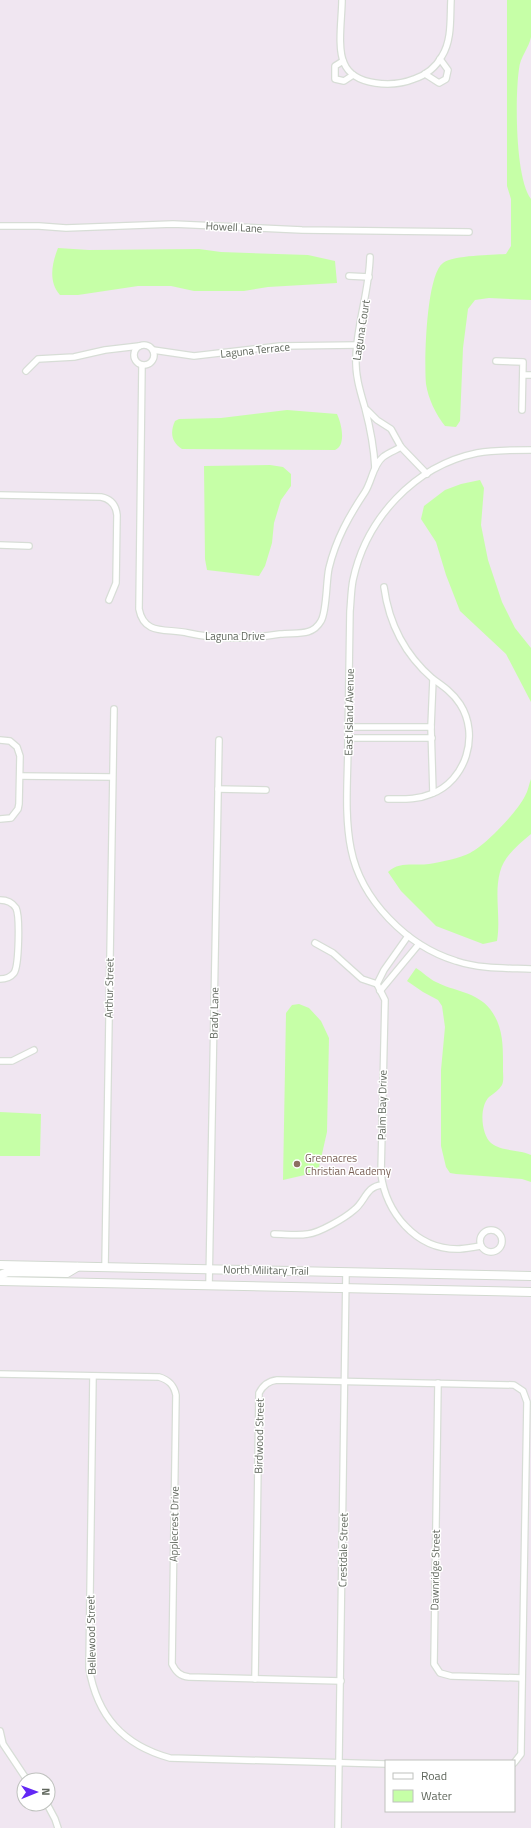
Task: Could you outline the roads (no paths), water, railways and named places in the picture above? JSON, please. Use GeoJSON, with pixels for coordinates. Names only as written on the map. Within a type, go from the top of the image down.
{"type":"FeatureCollection","features":[{"type":"Feature","properties":{"kind":"main road","name":"North Military Trail"},"geometry":{"type":"LineString","coordinates":[[0,1265],[531,1276]]}},
{"type":"Feature","properties":{"kind":"main road"},"geometry":{"type":"LineString","coordinates":[[0,1275],[8,1272],[67,1273],[78,1267]]}},
{"type":"Feature","properties":{"kind":"main road","name":"North Military Trail"},"geometry":{"type":"LineString","coordinates":[[0,1281],[531,1292]]}},
{"type":"Feature","properties":{"kind":"street"},"geometry":{"type":"LineString","coordinates":[[342,0],[341,54],[346,69],[353,75],[367,82],[397,83],[408,81],[425,74],[440,59],[447,46],[450,34],[450,0]]}},
{"type":"Feature","properties":{"kind":"street"},"geometry":{"type":"LineString","coordinates":[[425,74],[439,83],[446,79],[448,70],[440,59]]}},
{"type":"Feature","properties":{"kind":"street"},"geometry":{"type":"LineString","coordinates":[[343,61],[335,66],[334,79],[344,82],[353,75]]}},
{"type":"Feature","properties":{"kind":"street","name":"Howell Lane"},"geometry":{"type":"LineString","coordinates":[[0,226],[66,228],[173,224],[302,230],[469,232]]}},
{"type":"Feature","properties":{"kind":"street","name":"Laguna Court"},"geometry":{"type":"LineString","coordinates":[[370,258],[369,276],[356,357],[356,368],[358,386],[364,406],[374,454],[375,469]]}},
{"type":"Feature","properties":{"kind":"street"},"geometry":{"type":"LineString","coordinates":[[349,276],[369,276]]}},
{"type":"Feature","properties":{"kind":"street","name":"Laguna Terrace"},"geometry":{"type":"LineString","coordinates":[[26,370],[38,359],[74,357],[105,350],[147,345],[152,350],[194,356],[280,346],[358,345]]}},
{"type":"Feature","properties":{"kind":"street"},"geometry":{"type":"LineString","coordinates":[[139,346],[135,350],[134,356],[136,362],[142,365],[148,364],[153,360],[152,350]]}},
{"type":"Feature","properties":{"kind":"street"},"geometry":{"type":"LineString","coordinates":[[496,361],[523,362],[522,410]]}},
{"type":"Feature","properties":{"kind":"street","name":"Laguna Drive"},"geometry":{"type":"LineString","coordinates":[[142,365],[139,609],[143,620],[153,628],[212,637],[256,638],[281,634],[302,633],[312,630],[318,626],[324,615],[326,587],[334,550],[350,515],[368,486],[375,469],[383,457],[401,447]]}},
{"type":"Feature","properties":{"kind":"street"},"geometry":{"type":"LineString","coordinates":[[523,375],[531,375]]}},
{"type":"Feature","properties":{"kind":"street","name":"Laguna Court"},"geometry":{"type":"LineString","coordinates":[[364,406],[377,420],[395,433],[401,447]]}},
{"type":"Feature","properties":{"kind":"street"},"geometry":{"type":"LineString","coordinates":[[401,447],[427,474]]}},
{"type":"Feature","properties":{"kind":"street","name":"East Island Avenue"},"geometry":{"type":"LineString","coordinates":[[531,450],[498,450],[476,453],[448,462],[406,486],[370,531],[352,581],[350,611],[347,813],[352,850],[360,876],[378,906],[399,930],[419,944],[456,961],[486,968],[531,969]]}},
{"type":"Feature","properties":{"kind":"street"},"geometry":{"type":"LineString","coordinates":[[0,495],[101,497],[111,501],[117,510],[116,583],[109,600]]}},
{"type":"Feature","properties":{"kind":"street"},"geometry":{"type":"LineString","coordinates":[[0,545],[29,546]]}},
{"type":"Feature","properties":{"kind":"street"},"geometry":{"type":"LineString","coordinates":[[384,586],[386,602],[396,633],[411,656],[433,679],[448,690],[461,705],[468,723],[469,732],[468,752],[460,770],[448,784],[433,793],[412,799],[388,799]]}},
{"type":"Feature","properties":{"kind":"street"},"geometry":{"type":"LineString","coordinates":[[433,679],[431,727],[433,793]]}},
{"type":"Feature","properties":{"kind":"street","name":"Arthur Street"},"geometry":{"type":"LineString","coordinates":[[105,1267],[114,709]]}},
{"type":"Feature","properties":{"kind":"street"},"geometry":{"type":"LineString","coordinates":[[348,727],[431,727]]}},
{"type":"Feature","properties":{"kind":"street"},"geometry":{"type":"LineString","coordinates":[[348,738],[432,738]]}},
{"type":"Feature","properties":{"kind":"street"},"geometry":{"type":"LineString","coordinates":[[0,740],[10,741],[17,747],[20,756],[18,809],[11,818],[0,819]]}},
{"type":"Feature","properties":{"kind":"street","name":"Brady Lane"},"geometry":{"type":"LineString","coordinates":[[209,1285],[219,740]]}},
{"type":"Feature","properties":{"kind":"street"},"geometry":{"type":"LineString","coordinates":[[20,776],[112,777]]}},
{"type":"Feature","properties":{"kind":"street"},"geometry":{"type":"LineString","coordinates":[[218,789],[266,790]]}},
{"type":"Feature","properties":{"kind":"street"},"geometry":{"type":"LineString","coordinates":[[0,900],[7,901],[16,908],[17,913],[16,969],[10,977],[0,979]]}},
{"type":"Feature","properties":{"kind":"street"},"geometry":{"type":"LineString","coordinates":[[315,943],[333,953],[362,979],[377,984],[384,970],[408,936]]}},
{"type":"Feature","properties":{"kind":"street"},"geometry":{"type":"LineString","coordinates":[[380,991],[419,944]]}},
{"type":"Feature","properties":{"kind":"street","name":"Palm Bay Drive"},"geometry":{"type":"LineString","coordinates":[[377,984],[385,1000],[381,1174],[382,1184],[392,1210],[403,1224],[415,1235],[435,1245],[457,1249],[482,1246]]}},
{"type":"Feature","properties":{"kind":"street"},"geometry":{"type":"LineString","coordinates":[[0,1061],[12,1061],[34,1050]]}},
{"type":"Feature","properties":{"kind":"street"},"geometry":{"type":"LineString","coordinates":[[274,1234],[306,1235],[316,1232],[353,1211],[367,1192],[373,1187],[382,1184]]}},
{"type":"Feature","properties":{"kind":"street","name":"Crestdale Street"},"geometry":{"type":"LineString","coordinates":[[338,1828],[346,1272]]}},
{"type":"Feature","properties":{"kind":"street","name":"Applecrest Drive"},"geometry":{"type":"LineString","coordinates":[[0,1374],[159,1377],[169,1381],[175,1390],[172,1664],[174,1669],[178,1673],[189,1678],[341,1680]]}},
{"type":"Feature","properties":{"kind":"street","name":"Bellewood Street"},"geometry":{"type":"LineString","coordinates":[[93,1376],[89,1668],[94,1692],[107,1717],[123,1735],[134,1744],[156,1754],[170,1758],[385,1764]]}},
{"type":"Feature","properties":{"kind":"street","name":"Birdwood Street"},"geometry":{"type":"LineString","coordinates":[[255,1679],[259,1393],[261,1388],[271,1380],[514,1385],[523,1391],[526,1402],[522,1678]]}},
{"type":"Feature","properties":{"kind":"street","name":"Dawnridge Street"},"geometry":{"type":"LineString","coordinates":[[438,1383],[434,1664],[440,1673],[450,1676],[522,1678]]}},
{"type":"Feature","properties":{"kind":"street"},"geometry":{"type":"LineString","coordinates":[[515,1763],[521,1750],[522,1678]]}},
{"type":"Feature","properties":{"kind":"street"},"geometry":{"type":"LineString","coordinates":[[0,1731],[1,1744],[21,1772]]}},
{"type":"Feature","properties":{"kind":"street"},"geometry":{"type":"LineString","coordinates":[[51,1812],[58,1828]]}},
{"type":"Feature","properties":{"kind":"water"},"geometry":{"type":"Polygon","coordinates":[[[507,0],[531,0],[531,37],[520,65],[517,116],[519,156],[522,174],[531,199],[531,300],[489,298],[475,300],[468,309],[463,348],[460,421],[456,427],[445,426],[431,401],[427,389],[425,373],[427,320],[433,284],[437,271],[443,263],[448,260],[473,256],[506,254],[511,246],[511,199],[507,186],[507,0]]]}},
{"type":"Feature","properties":{"kind":"water"},"geometry":{"type":"Polygon","coordinates":[[[58,248],[89,250],[199,249],[221,252],[308,255],[335,261],[337,283],[268,287],[244,291],[194,291],[171,286],[138,286],[78,295],[60,295],[56,290],[52,272],[58,248]]]}},
{"type":"Feature","properties":{"kind":"water"},"geometry":{"type":"Polygon","coordinates":[[[287,410],[337,414],[342,433],[342,439],[339,447],[335,450],[182,449],[178,446],[172,436],[173,425],[175,421],[179,419],[221,418],[287,410]]]}},
{"type":"Feature","properties":{"kind":"water"},"geometry":{"type":"Polygon","coordinates":[[[270,465],[283,467],[291,474],[291,486],[281,500],[274,523],[272,543],[265,566],[259,576],[207,570],[205,559],[204,466],[270,465]]]}},
{"type":"Feature","properties":{"kind":"water"},"geometry":{"type":"Polygon","coordinates":[[[480,480],[484,488],[481,525],[488,560],[502,602],[515,628],[531,648],[531,702],[506,654],[460,611],[446,575],[436,542],[421,519],[424,506],[445,490],[461,484],[480,480]]]}},
{"type":"Feature","properties":{"kind":"water"},"geometry":{"type":"Polygon","coordinates":[[[531,779],[531,834],[508,856],[502,866],[498,880],[497,941],[483,944],[436,926],[401,891],[388,872],[397,866],[429,864],[466,855],[477,849],[501,827],[516,810],[526,794],[531,779]]]}},
{"type":"Feature","properties":{"kind":"water"},"geometry":{"type":"Polygon","coordinates":[[[416,968],[436,982],[472,995],[485,1003],[495,1016],[502,1038],[503,1082],[502,1085],[486,1101],[482,1120],[483,1127],[488,1139],[495,1146],[531,1155],[531,1182],[522,1179],[450,1173],[446,1167],[441,1146],[441,1070],[445,1027],[442,1006],[438,1000],[407,981],[416,968]]]}},
{"type":"Feature","properties":{"kind":"water"},"geometry":{"type":"Polygon","coordinates":[[[299,1004],[309,1008],[321,1021],[329,1038],[327,1132],[319,1167],[309,1174],[283,1180],[286,1013],[292,1005],[299,1004]]]}},
{"type":"Feature","properties":{"kind":"water"},"geometry":{"type":"Polygon","coordinates":[[[0,1112],[41,1114],[40,1156],[0,1156],[0,1112]]]}},
{"type":"Feature","properties":{"kind":"place","name":"Greenacres Christian Academy"},"geometry":{"type":"Point","coordinates":[297,1164]}}]}
